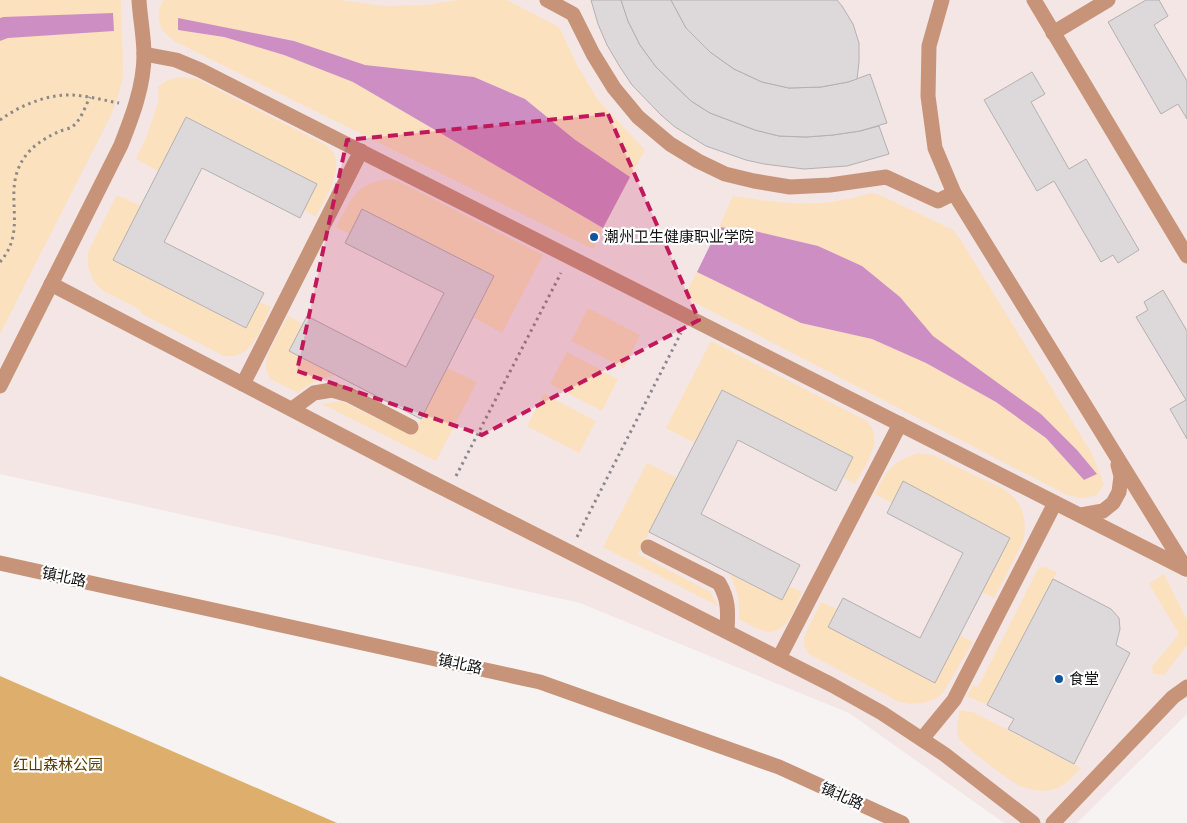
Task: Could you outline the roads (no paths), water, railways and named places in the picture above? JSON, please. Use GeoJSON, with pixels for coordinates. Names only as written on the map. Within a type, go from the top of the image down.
{"type":"FeatureCollection","features":[{"type":"Feature","properties":{"kind":"street"},"geometry":{"type":"LineString","coordinates":[[0,386],[120,145],[133,115],[142,77],[144,54],[139,0]]}},
{"type":"Feature","properties":{"kind":"street"},"geometry":{"type":"LineString","coordinates":[[547,0],[573,14],[593,54],[614,88],[638,117],[670,144],[698,161],[725,174],[790,187],[830,185],[886,177],[938,201],[954,193]]}},
{"type":"Feature","properties":{"kind":"street"},"geometry":{"type":"LineString","coordinates":[[942,0],[929,46],[928,96],[935,148],[954,193],[1186,570]]}},
{"type":"Feature","properties":{"kind":"street"},"geometry":{"type":"LineString","coordinates":[[1034,0],[1187,256]]}},
{"type":"Feature","properties":{"kind":"street"},"geometry":{"type":"LineString","coordinates":[[1054,33],[1108,0]]}},
{"type":"Feature","properties":{"kind":"street"},"geometry":{"type":"LineString","coordinates":[[144,54],[176,60],[200,70],[1081,515],[1186,570]]}},
{"type":"Feature","properties":{"kind":"street"},"geometry":{"type":"LineString","coordinates":[[243,384],[361,152]]}},
{"type":"Feature","properties":{"kind":"street"},"geometry":{"type":"LineString","coordinates":[[51,284],[832,685],[944,754],[1033,823]]}},
{"type":"Feature","properties":{"kind":"street"},"geometry":{"type":"LineString","coordinates":[[292,409],[314,393],[332,390],[349,395],[411,427]]}},
{"type":"Feature","properties":{"kind":"street"},"geometry":{"type":"LineString","coordinates":[[779,658],[900,424]]}},
{"type":"Feature","properties":{"kind":"street"},"geometry":{"type":"LineString","coordinates":[[1081,515],[1103,511],[1113,503],[1119,492],[1121,476],[1114,454]]}},
{"type":"Feature","properties":{"kind":"street"},"geometry":{"type":"LineString","coordinates":[[922,739],[954,700],[1056,503]]}},
{"type":"Feature","properties":{"kind":"street"},"geometry":{"type":"LineString","coordinates":[[648,547],[719,583],[725,593],[728,611],[727,631]]}},
{"type":"Feature","properties":{"kind":"street","name":"镇北路"},"geometry":{"type":"LineString","coordinates":[[0,563],[540,682],[779,767],[902,823]]}},
{"type":"Feature","properties":{"kind":"street"},"geometry":{"type":"LineString","coordinates":[[1053,823],[1173,697],[1187,687]]}},
{"type":"Feature","properties":{"kind":"place","name":"潮州卫生健康职业学院"},"geometry":{"type":"Point","coordinates":[594,237]}},
{"type":"Feature","properties":{"kind":"place","name":"食堂"},"geometry":{"type":"Point","coordinates":[1059,679]}},
{"type":"Feature","properties":{"kind":"park label","name":"红山森林公园"},"geometry":{"type":"Point","coordinates":[58,765]}}]}
